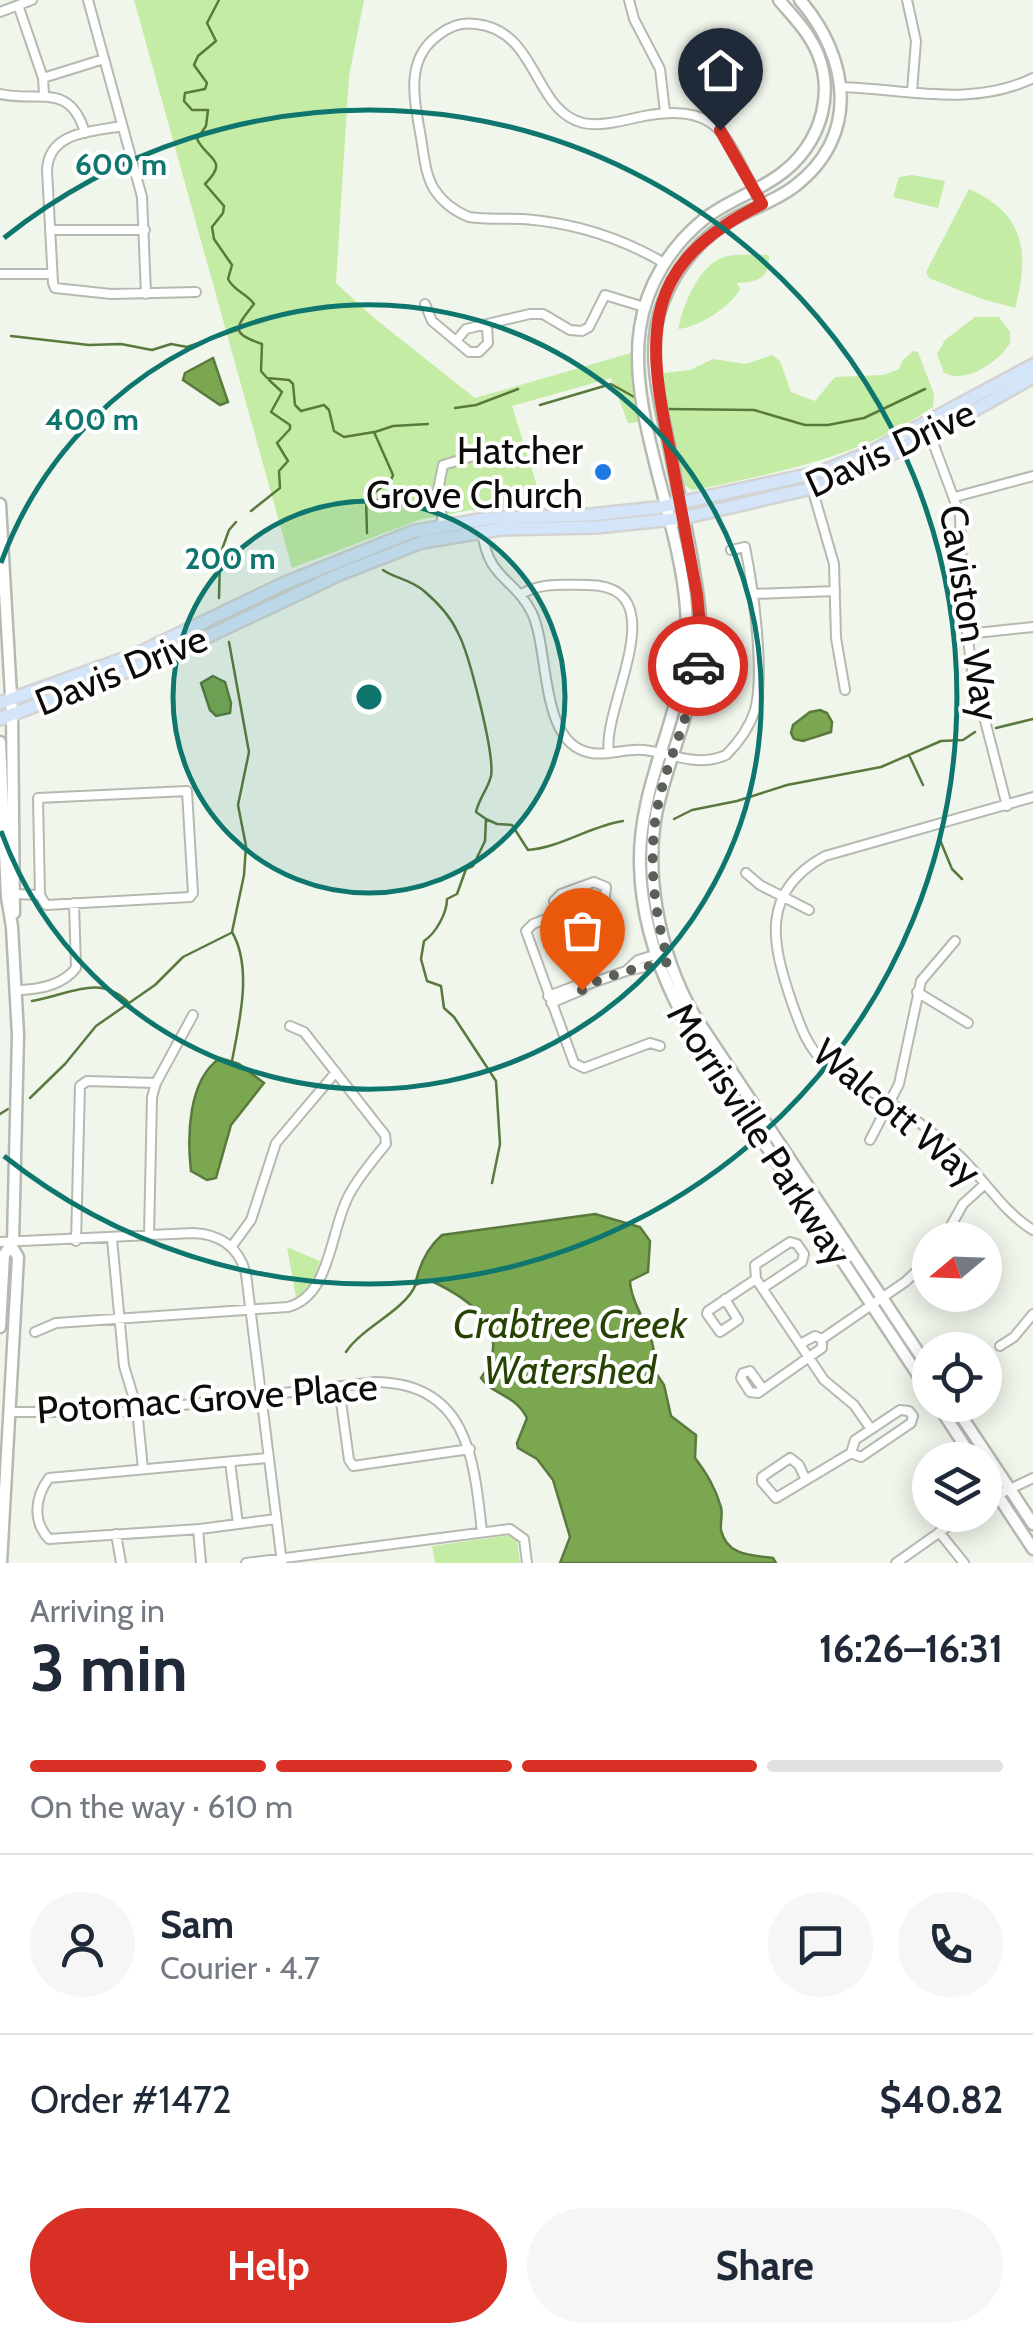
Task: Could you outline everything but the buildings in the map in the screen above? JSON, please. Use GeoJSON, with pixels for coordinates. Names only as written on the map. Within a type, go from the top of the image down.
{"type":"FeatureCollection","features":[{"type":"Feature","properties":{"kind":"main road","name":"Morrisville Parkway"},"geometry":{"type":"LineString","coordinates":[[675,512],[637,368],[644,307],[664,264],[704,219],[776,178],[811,144],[823,115],[824,82],[808,35],[779,0]]}},
{"type":"Feature","properties":{"kind":"main road","name":"Morrisville Parkway"},"geometry":{"type":"LineString","coordinates":[[800,0],[836,57],[841,88],[837,122],[820,158],[793,187],[714,231],[692,253],[674,279],[656,326],[654,367],[687,631],[680,692],[666,755],[644,813],[640,846],[642,904],[686,1026],[912,1347]]}},
{"type":"Feature","properties":{"kind":"main road","name":"Davis Drive"},"geometry":{"type":"LineString","coordinates":[[6,716],[162,658],[385,554],[432,540],[482,531],[596,527],[812,488],[842,478],[1033,365]]}},
{"type":"Feature","properties":{"kind":"main road","name":"Davis Drive"},"geometry":{"type":"LineString","coordinates":[[6,701],[137,654],[374,545],[443,525],[491,518],[675,512],[832,469],[928,429],[1033,377]]}},
{"type":"Feature","properties":{"kind":"main road"},"geometry":{"type":"LineString","coordinates":[[0,504],[16,894],[12,927]]}},
{"type":"Feature","properties":{"kind":"main road"},"geometry":{"type":"LineString","coordinates":[[0,742],[19,1074],[0,1327]]}},
{"type":"Feature","properties":{"kind":"main road"},"geometry":{"type":"LineString","coordinates":[[1,1563],[18,1257],[8,1244]]}},
{"type":"Feature","properties":{"kind":"main road","name":"Morrisville Parkway"},"geometry":{"type":"LineString","coordinates":[[877,1302],[912,1363]]}},
{"type":"Feature","properties":{"kind":"main road"},"geometry":{"type":"LineString","coordinates":[[966,1422],[1033,1524]]}},
{"type":"Feature","properties":{"kind":"main road"},"geometry":{"type":"LineString","coordinates":[[1002,1502],[1033,1548]]}},
{"type":"Feature","properties":{"kind":"street"},"geometry":{"type":"LineString","coordinates":[[0,12],[32,0]]}},
{"type":"Feature","properties":{"kind":"street"},"geometry":{"type":"LineString","coordinates":[[88,0],[142,197],[146,294]]}},
{"type":"Feature","properties":{"kind":"street"},"geometry":{"type":"LineString","coordinates":[[629,0],[634,19],[660,68],[664,112]]}},
{"type":"Feature","properties":{"kind":"street"},"geometry":{"type":"LineString","coordinates":[[908,0],[916,41],[912,91]]}},
{"type":"Feature","properties":{"kind":"street"},"geometry":{"type":"LineString","coordinates":[[18,6],[43,78],[44,94]]}},
{"type":"Feature","properties":{"kind":"street"},"geometry":{"type":"LineString","coordinates":[[664,264],[590,230],[554,222],[482,219],[448,206],[428,178],[413,75],[423,50],[436,36],[452,27],[474,23],[501,31],[513,39],[558,106],[574,120],[598,124],[664,112],[692,114],[713,124],[728,140],[762,204]]}},
{"type":"Feature","properties":{"kind":"street"},"geometry":{"type":"LineString","coordinates":[[43,78],[104,59]]}},
{"type":"Feature","properties":{"kind":"street"},"geometry":{"type":"LineString","coordinates":[[841,88],[981,94],[1033,78]]}},
{"type":"Feature","properties":{"kind":"street"},"geometry":{"type":"LineString","coordinates":[[3,96],[44,94],[63,100],[73,108],[85,133]]}},
{"type":"Feature","properties":{"kind":"street"},"geometry":{"type":"LineString","coordinates":[[122,126],[64,139],[47,158],[55,288],[88,293],[196,292]]}},
{"type":"Feature","properties":{"kind":"street"},"geometry":{"type":"LineString","coordinates":[[50,230],[145,230]]}},
{"type":"Feature","properties":{"kind":"street"},"geometry":{"type":"LineString","coordinates":[[0,274],[52,274]]}},
{"type":"Feature","properties":{"kind":"street"},"geometry":{"type":"LineString","coordinates":[[456,341],[466,329],[536,314],[582,332],[589,328],[602,298],[609,294],[644,307]]}},
{"type":"Feature","properties":{"kind":"street"},"geometry":{"type":"LineString","coordinates":[[425,304],[432,321],[469,352],[479,352],[488,343],[487,326]]}},
{"type":"Feature","properties":{"kind":"street"},"geometry":{"type":"LineString","coordinates":[[637,368],[654,367]]}},
{"type":"Feature","properties":{"kind":"street","name":"Caviston Way"},"geometry":{"type":"LineString","coordinates":[[928,429],[955,497],[962,527],[967,634],[976,696],[1007,806]]}},
{"type":"Feature","properties":{"kind":"street"},"geometry":{"type":"LineString","coordinates":[[443,525],[438,490],[443,465],[504,446]]}},
{"type":"Feature","properties":{"kind":"street"},"geometry":{"type":"LineString","coordinates":[[955,497],[1033,476]]}},
{"type":"Feature","properties":{"kind":"street"},"geometry":{"type":"LineString","coordinates":[[812,488],[832,551],[836,638],[845,690]]}},
{"type":"Feature","properties":{"kind":"street"},"geometry":{"type":"LineString","coordinates":[[482,531],[492,567],[520,595],[536,623],[558,728],[567,742],[582,751],[636,749],[690,762],[721,758],[733,748],[752,718],[757,688],[753,594],[744,547],[731,550]]}},
{"type":"Feature","properties":{"kind":"street"},"geometry":{"type":"LineString","coordinates":[[520,595],[539,586],[604,586],[625,597],[630,610],[630,648],[608,730],[609,752]]}},
{"type":"Feature","properties":{"kind":"street"},"geometry":{"type":"LineString","coordinates":[[753,594],[835,591]]}},
{"type":"Feature","properties":{"kind":"street"},"geometry":{"type":"LineString","coordinates":[[967,634],[1033,627]]}},
{"type":"Feature","properties":{"kind":"street"},"geometry":{"type":"LineString","coordinates":[[187,790],[193,893],[190,897],[46,905],[40,895],[38,798],[187,790]]}},
{"type":"Feature","properties":{"kind":"street"},"geometry":{"type":"LineString","coordinates":[[784,898],[801,873],[825,856],[1033,797]]}},
{"type":"Feature","properties":{"kind":"street"},"geometry":{"type":"LineString","coordinates":[[746,873],[810,910]]}},
{"type":"Feature","properties":{"kind":"street"},"geometry":{"type":"LineString","coordinates":[[558,914],[554,901],[557,896],[594,882],[606,887],[605,896],[529,926],[526,931],[576,1066],[584,1068],[650,1043],[660,1046]]}},
{"type":"Feature","properties":{"kind":"street"},"geometry":{"type":"LineString","coordinates":[[16,894],[40,895]]}},
{"type":"Feature","properties":{"kind":"street","name":"Walcott Way"},"geometry":{"type":"LineString","coordinates":[[784,898],[777,914],[774,944],[811,1048],[826,1064],[891,1103],[954,1150],[1013,1216],[1033,1230]]}},
{"type":"Feature","properties":{"kind":"street"},"geometry":{"type":"LineString","coordinates":[[15,990],[48,986],[72,974],[76,968],[74,904]]}},
{"type":"Feature","properties":{"kind":"street"},"geometry":{"type":"LineString","coordinates":[[870,1140],[891,1103],[902,1070],[917,992],[927,971],[955,941]]}},
{"type":"Feature","properties":{"kind":"street"},"geometry":{"type":"LineString","coordinates":[[550,1000],[626,971],[633,963],[661,958]]}},
{"type":"Feature","properties":{"kind":"street"},"geometry":{"type":"LineString","coordinates":[[917,992],[968,1023]]}},
{"type":"Feature","properties":{"kind":"street"},"geometry":{"type":"LineString","coordinates":[[149,1235],[151,1105],[156,1082],[193,1015]]}},
{"type":"Feature","properties":{"kind":"street"},"geometry":{"type":"LineString","coordinates":[[35,1332],[56,1323],[294,1306],[314,1293],[349,1195],[386,1144],[381,1129],[304,1032],[290,1026]]}},
{"type":"Feature","properties":{"kind":"street"},"geometry":{"type":"LineString","coordinates":[[787,1030],[800,1026]]}},
{"type":"Feature","properties":{"kind":"street"},"geometry":{"type":"LineString","coordinates":[[232,1246],[251,1220],[276,1144],[336,1072]]}},
{"type":"Feature","properties":{"kind":"street"},"geometry":{"type":"LineString","coordinates":[[76,1241],[80,1086],[87,1081],[156,1082]]}},
{"type":"Feature","properties":{"kind":"street"},"geometry":{"type":"LineString","coordinates":[[954,1222],[964,1204],[985,1184]]}},
{"type":"Feature","properties":{"kind":"street"},"geometry":{"type":"LineString","coordinates":[[8,1244],[202,1233],[232,1246],[245,1266],[282,1561]]}},
{"type":"Feature","properties":{"kind":"street"},"geometry":{"type":"LineString","coordinates":[[112,1239],[124,1366],[137,1410],[143,1469]]}},
{"type":"Feature","properties":{"kind":"street"},"geometry":{"type":"LineString","coordinates":[[763,1288],[802,1262],[804,1254],[797,1244],[790,1242],[755,1265],[756,1279],[829,1386],[854,1406],[871,1429]]}},
{"type":"Feature","properties":{"kind":"street"},"geometry":{"type":"LineString","coordinates":[[822,1339],[912,1274]]}},
{"type":"Feature","properties":{"kind":"street"},"geometry":{"type":"LineString","coordinates":[[725,1300],[756,1279]]}},
{"type":"Feature","properties":{"kind":"street"},"geometry":{"type":"LineString","coordinates":[[1002,1345],[1033,1314]]}},
{"type":"Feature","properties":{"kind":"street"},"geometry":{"type":"LineString","coordinates":[[800,1344],[815,1336],[822,1339]]}},
{"type":"Feature","properties":{"kind":"street"},"geometry":{"type":"LineString","coordinates":[[763,1389],[822,1348],[822,1339]]}},
{"type":"Feature","properties":{"kind":"street","name":"Potomac Grove Place"},"geometry":{"type":"LineString","coordinates":[[9,1412],[137,1410],[387,1382],[423,1392],[460,1426],[470,1450],[482,1532]]}},
{"type":"Feature","properties":{"kind":"street"},"geometry":{"type":"LineString","coordinates":[[339,1387],[353,1466],[470,1450]]}},
{"type":"Feature","properties":{"kind":"street"},"geometry":{"type":"LineString","coordinates":[[900,1410],[909,1411],[912,1423],[861,1456],[851,1453],[852,1443],[871,1429],[900,1410]]}},
{"type":"Feature","properties":{"kind":"street"},"geometry":{"type":"LineString","coordinates":[[805,1478],[800,1465],[790,1458],[762,1477],[762,1482],[776,1498],[851,1453]]}},
{"type":"Feature","properties":{"kind":"street"},"geometry":{"type":"LineString","coordinates":[[268,1458],[49,1478],[40,1494],[37,1514],[48,1539],[198,1529],[276,1518]]}},
{"type":"Feature","properties":{"kind":"street"},"geometry":{"type":"LineString","coordinates":[[230,1462],[238,1524]]}},
{"type":"Feature","properties":{"kind":"street"},"geometry":{"type":"LineString","coordinates":[[1002,1491],[1033,1478]]}},
{"type":"Feature","properties":{"kind":"street"},"geometry":{"type":"LineString","coordinates":[[198,1529],[200,1563]]}},
{"type":"Feature","properties":{"kind":"street"},"geometry":{"type":"LineString","coordinates":[[246,1563],[510,1529],[524,1539],[527,1563]]}},
{"type":"Feature","properties":{"kind":"street"},"geometry":{"type":"LineString","coordinates":[[896,1563],[939,1532],[964,1563]]}},
{"type":"Feature","properties":{"kind":"street"},"geometry":{"type":"LineString","coordinates":[[116,1534],[121,1563]]}},
{"type":"Feature","properties":{"kind":"shaded area"},"geometry":{"type":"Polygon","coordinates":[[[134,0],[364,0],[349,76],[336,283],[475,398],[631,353],[641,422],[628,423],[611,378],[512,406],[544,508],[470,510],[419,520],[292,568],[134,0]]]}},
{"type":"Feature","properties":{"kind":"shaded area"},"geometry":{"type":"Polygon","coordinates":[[[912,175],[945,181],[938,208],[893,197],[899,177],[912,175]]]}},
{"type":"Feature","properties":{"kind":"shaded area"},"geometry":{"type":"Polygon","coordinates":[[[969,189],[1002,210],[1019,237],[1022,270],[1015,308],[929,278],[926,272],[969,189]]]}},
{"type":"Feature","properties":{"kind":"shaded area"},"geometry":{"type":"Polygon","coordinates":[[[769,255],[764,275],[737,283],[740,289],[736,296],[721,309],[694,325],[678,329],[698,279],[712,264],[725,257],[769,255]]]}},
{"type":"Feature","properties":{"kind":"shaded area"},"geometry":{"type":"Polygon","coordinates":[[[975,317],[999,317],[1010,332],[1010,343],[981,369],[962,376],[944,373],[937,354],[945,340],[975,317]]]}},
{"type":"Feature","properties":{"kind":"shaded area"},"geometry":{"type":"Polygon","coordinates":[[[913,351],[918,352],[934,394],[933,407],[905,424],[821,460],[700,489],[691,490],[685,485],[664,373],[690,370],[713,359],[746,364],[772,355],[780,361],[791,392],[815,401],[835,377],[883,375],[899,369],[913,351]]]}},
{"type":"Feature","properties":{"kind":"shaded area"},"geometry":{"type":"Polygon","coordinates":[[[287,1247],[320,1261],[312,1285],[296,1298],[287,1247]]]}},
{"type":"Feature","properties":{"kind":"shaded area"},"geometry":{"type":"Polygon","coordinates":[[[512,1535],[517,1540],[520,1563],[435,1563],[432,1546],[512,1535]]]}},
{"type":"Feature","properties":{"kind":"water"},"geometry":{"type":"Polygon","coordinates":[[[213,358],[228,402],[220,405],[183,380],[185,373],[213,358]]]}},
{"type":"Feature","properties":{"kind":"water"},"geometry":{"type":"Polygon","coordinates":[[[213,676],[225,682],[230,713],[216,716],[210,710],[201,683],[213,676]]]}},
{"type":"Feature","properties":{"kind":"water"},"geometry":{"type":"Polygon","coordinates":[[[820,710],[832,722],[831,732],[803,741],[794,739],[793,725],[810,712],[820,710]]]}},
{"type":"Feature","properties":{"kind":"water"},"geometry":{"type":"Polygon","coordinates":[[[220,1058],[239,1064],[264,1083],[231,1125],[216,1178],[207,1180],[191,1171],[190,1126],[201,1080],[220,1058]]]}},
{"type":"Feature","properties":{"kind":"water","name":"Crabtree Creek Watershed"},"geometry":{"type":"Polygon","coordinates":[[[595,1214],[640,1227],[650,1241],[648,1272],[630,1281],[653,1346],[652,1367],[664,1385],[671,1416],[696,1435],[695,1458],[716,1493],[724,1539],[741,1553],[773,1558],[776,1563],[560,1563],[570,1537],[553,1480],[537,1459],[518,1448],[527,1418],[517,1404],[481,1378],[490,1361],[490,1331],[483,1318],[459,1296],[429,1280],[415,1285],[424,1258],[442,1235],[595,1214]]]}},
{"type":"Feature","properties":{"kind":"waterway"},"geometry":{"type":"LineString","coordinates":[[219,0],[207,23],[216,41],[198,56],[194,65],[207,83],[205,89],[185,93],[184,101],[192,110],[208,110],[206,126],[197,139],[216,164],[205,184],[224,206],[212,227],[214,239],[232,265],[228,279],[254,304],[239,329],[245,337],[262,344],[261,371],[267,378],[289,380],[295,405],[301,411],[324,405],[334,431],[344,437],[374,432],[393,475],[366,499],[367,533]]}},
{"type":"Feature","properties":{"kind":"waterway"},"geometry":{"type":"LineString","coordinates":[[11,336],[152,350],[171,344],[187,347],[237,330]]}},
{"type":"Feature","properties":{"kind":"waterway"},"geometry":{"type":"LineString","coordinates":[[251,511],[280,488],[279,471],[288,461],[277,443],[290,425],[271,412],[282,392],[269,380]]}},
{"type":"Feature","properties":{"kind":"waterway"},"geometry":{"type":"LineString","coordinates":[[540,405],[611,384],[636,398]]}},
{"type":"Feature","properties":{"kind":"waterway"},"geometry":{"type":"LineString","coordinates":[[455,408],[476,405],[518,389]]}},
{"type":"Feature","properties":{"kind":"waterway"},"geometry":{"type":"LineString","coordinates":[[667,409],[754,410],[805,425],[828,425],[864,418],[925,389]]}},
{"type":"Feature","properties":{"kind":"waterway"},"geometry":{"type":"LineString","coordinates":[[375,432],[393,426],[428,424]]}},
{"type":"Feature","properties":{"kind":"waterway"},"geometry":{"type":"LineString","coordinates":[[219,598],[220,555],[236,522]]}},
{"type":"Feature","properties":{"kind":"waterway"},"geometry":{"type":"LineString","coordinates":[[383,570],[424,591],[455,627],[474,681],[489,748],[491,776],[476,812],[486,819],[485,841],[473,866],[466,869],[457,894],[447,899],[440,922],[424,941],[421,959],[427,981],[441,986],[444,1008],[496,1081],[500,1144],[492,1183]]}},
{"type":"Feature","properties":{"kind":"waterway"},"geometry":{"type":"LineString","coordinates":[[229,642],[249,752],[238,805],[246,846],[232,932],[243,979],[232,1061]]}},
{"type":"Feature","properties":{"kind":"waterway"},"geometry":{"type":"LineString","coordinates":[[996,728],[1033,719]]}},
{"type":"Feature","properties":{"kind":"waterway"},"geometry":{"type":"LineString","coordinates":[[674,819],[692,810],[787,785],[881,767],[941,741],[963,740],[975,732]]}},
{"type":"Feature","properties":{"kind":"waterway"},"geometry":{"type":"LineString","coordinates":[[909,755],[923,785]]}},
{"type":"Feature","properties":{"kind":"waterway"},"geometry":{"type":"LineString","coordinates":[[486,819],[512,825],[528,850],[623,821]]}},
{"type":"Feature","properties":{"kind":"waterway"},"geometry":{"type":"LineString","coordinates":[[940,840],[952,869],[962,879]]}},
{"type":"Feature","properties":{"kind":"waterway"},"geometry":{"type":"LineString","coordinates":[[30,1098],[96,1026],[155,985],[183,957],[231,933]]}},
{"type":"Feature","properties":{"kind":"waterway"},"geometry":{"type":"LineString","coordinates":[[32,1001],[94,987],[118,994],[129,1003]]}},
{"type":"Feature","properties":{"kind":"waterway"},"geometry":{"type":"LineString","coordinates":[[0,1114],[8,1109]]}},
{"type":"Feature","properties":{"kind":"waterway"},"geometry":{"type":"LineString","coordinates":[[346,1352],[403,1302],[416,1284]]}},
{"type":"Feature","properties":{"kind":"way so far"},"geometry":{"type":"LineString","coordinates":[[582,990],[586,985],[626,971],[669,962],[654,892],[658,802],[692,700],[698,666]]}},
{"type":"Feature","properties":{"kind":"place","name":"Hatcher Grove Church"},"geometry":{"type":"Point","coordinates":[603,472]}},
{"type":"Feature","properties":{"kind":"route"},"geometry":{"type":"LineString","coordinates":[[698,666],[697,594],[659,397],[654,345],[663,302],[692,253],[714,231],[762,204],[720,130]]}}]}
